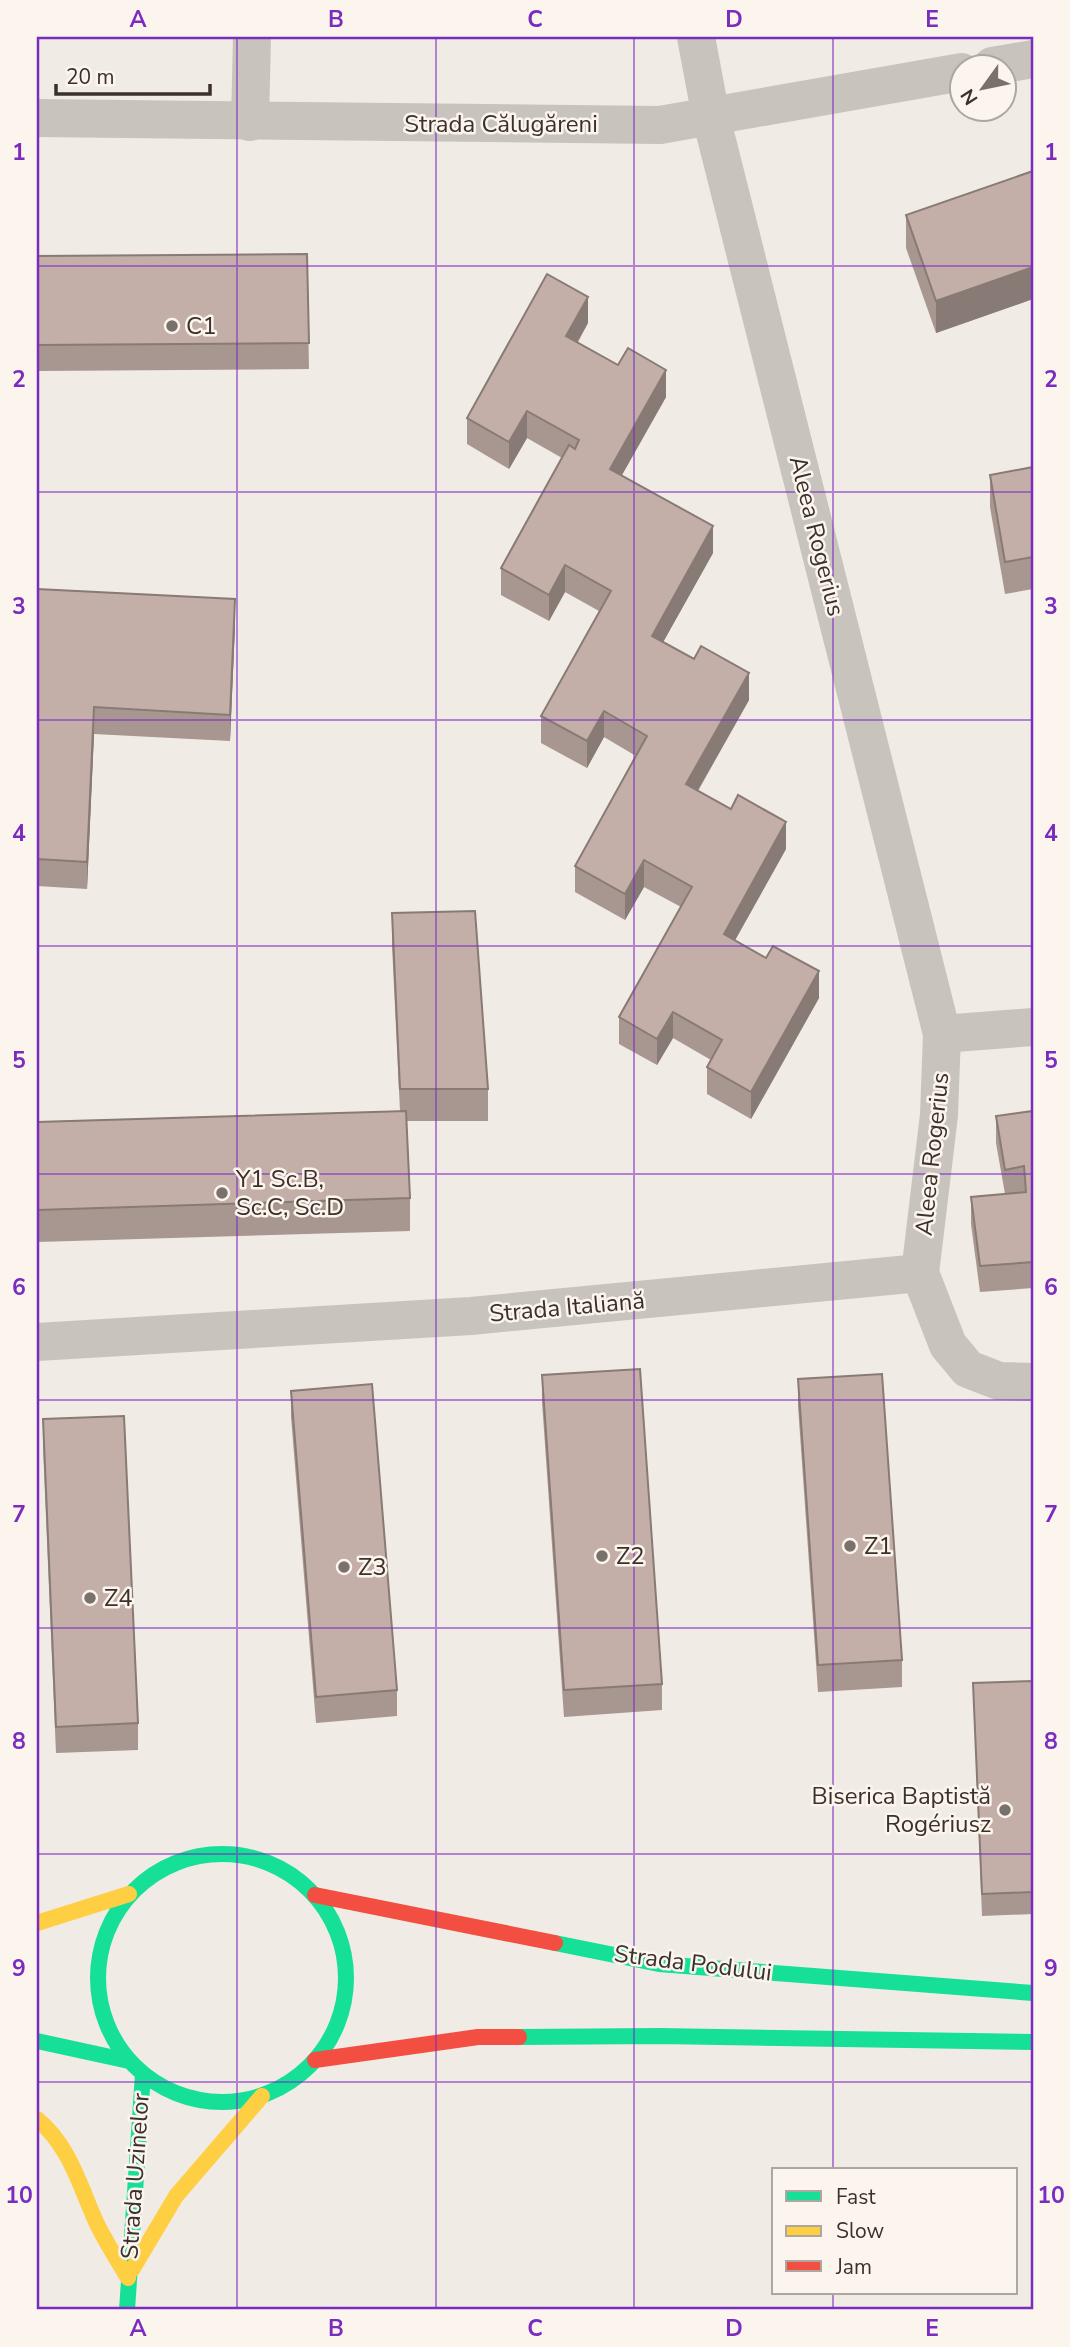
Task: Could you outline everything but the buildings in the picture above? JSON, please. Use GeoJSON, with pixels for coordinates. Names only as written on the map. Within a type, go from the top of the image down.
{"type":"FeatureCollection","features":[{"type":"Feature","properties":{"kind":"main road"},"geometry":{"type":"LineString","coordinates":[[230,1853],[262,1859],[291,1874],[315,1895],[334,1925],[345,1959],[345,1995],[335,2030],[315,2060],[291,2081],[261,2096],[231,2102],[199,2100],[169,2091],[129,2061],[109,2031],[98,1996],[98,1959],[108,1925],[129,1895],[160,1869],[199,1855],[230,1853]]}},
{"type":"Feature","properties":{"kind":"main road"},"geometry":{"type":"LineString","coordinates":[[37,1923],[129,1895]]}},
{"type":"Feature","properties":{"kind":"main road","name":"Strada Podului"},"geometry":{"type":"LineString","coordinates":[[315,1895],[659,1964],[1033,1993]]}},
{"type":"Feature","properties":{"kind":"main road"},"geometry":{"type":"LineString","coordinates":[[315,2060],[478,2037],[660,2036],[1033,2042]]}},
{"type":"Feature","properties":{"kind":"main road"},"geometry":{"type":"LineString","coordinates":[[37,2041],[129,2061]]}},
{"type":"Feature","properties":{"kind":"main road","name":"Strada Uzinelor"},"geometry":{"type":"LineString","coordinates":[[127,2310],[143,2074]]}},
{"type":"Feature","properties":{"kind":"main road","name":"Strada Uzinelor"},"geometry":{"type":"LineString","coordinates":[[128,2278],[176,2196],[261,2096]]}},
{"type":"Feature","properties":{"kind":"main road"},"geometry":{"type":"LineString","coordinates":[[37,2119],[46,2125],[71,2160],[99,2228],[128,2278]]}},
{"type":"Feature","properties":{"kind":"street"},"geometry":{"type":"LineString","coordinates":[[250,122],[253,37]]}},
{"type":"Feature","properties":{"kind":"street","name":"Aleea Rogerius"},"geometry":{"type":"LineString","coordinates":[[696,37],[711,117],[942,1034],[939,1115],[920,1273]]}},
{"type":"Feature","properties":{"kind":"street","name":"Strada Călugăreni"},"geometry":{"type":"LineString","coordinates":[[37,118],[660,125],[948,74]]}},
{"type":"Feature","properties":{"kind":"street"},"geometry":{"type":"LineString","coordinates":[[942,1034],[1033,1027]]}},
{"type":"Feature","properties":{"kind":"street"},"geometry":{"type":"LineString","coordinates":[[920,1273],[947,1345],[968,1369],[999,1381],[1033,1382]]}},
{"type":"Feature","properties":{"kind":"street","name":"Strada Italiană"},"geometry":{"type":"LineString","coordinates":[[37,1342],[471,1316],[920,1273]]}},
{"type":"Feature","properties":{"kind":"traffic: fast"},"geometry":{"type":"LineString","coordinates":[[222,1854],[269,1864],[291,1875],[310,1890],[325,1909],[336,1931],[346,1978],[336,2025],[325,2047],[310,2066],[291,2081],[269,2092],[222,2102],[175,2092],[153,2081],[134,2066],[119,2047],[108,2025],[98,1978],[108,1931],[119,1909],[134,1890],[153,1875],[175,1864],[222,1854]]}},
{"type":"Feature","properties":{"kind":"traffic: fast"},"geometry":{"type":"LineString","coordinates":[[555,1943],[659,1964],[1033,1993]]}},
{"type":"Feature","properties":{"kind":"traffic: fast"},"geometry":{"type":"LineString","coordinates":[[519,2037],[659,2036],[1033,2042]]}},
{"type":"Feature","properties":{"kind":"traffic: fast"},"geometry":{"type":"LineString","coordinates":[[37,2041],[129,2061]]}},
{"type":"Feature","properties":{"kind":"traffic: fast"},"geometry":{"type":"LineString","coordinates":[[127,2310],[143,2074]]}},
{"type":"Feature","properties":{"kind":"traffic: slow"},"geometry":{"type":"LineString","coordinates":[[37,1923],[129,1894]]}},
{"type":"Feature","properties":{"kind":"traffic: slow"},"geometry":{"type":"LineString","coordinates":[[132,2270],[176,2196],[262,2096]]}},
{"type":"Feature","properties":{"kind":"traffic: slow"},"geometry":{"type":"LineString","coordinates":[[37,2119],[49,2130],[66,2155],[98,2226],[128,2278]]}},
{"type":"Feature","properties":{"kind":"traffic: jam"},"geometry":{"type":"LineString","coordinates":[[315,1895],[555,1943]]}},
{"type":"Feature","properties":{"kind":"traffic: jam"},"geometry":{"type":"LineString","coordinates":[[315,2060],[478,2037],[519,2037]]}},
{"type":"Feature","properties":{"kind":"place","name":"C1"},"geometry":{"type":"Point","coordinates":[172,326]}},
{"type":"Feature","properties":{"kind":"place","name":"Y1 Sc.B, Sc.C, Sc.D"},"geometry":{"type":"Point","coordinates":[222,1193]}},
{"type":"Feature","properties":{"kind":"place","name":"Z1"},"geometry":{"type":"Point","coordinates":[850,1546]}},
{"type":"Feature","properties":{"kind":"place","name":"Z2"},"geometry":{"type":"Point","coordinates":[602,1556]}},
{"type":"Feature","properties":{"kind":"place","name":"Z3"},"geometry":{"type":"Point","coordinates":[344,1567]}},
{"type":"Feature","properties":{"kind":"place","name":"Z4"},"geometry":{"type":"Point","coordinates":[90,1598]}},
{"type":"Feature","properties":{"kind":"place","name":"Biserica Baptistă Rogériusz"},"geometry":{"type":"Point","coordinates":[1005,1810]}}]}
